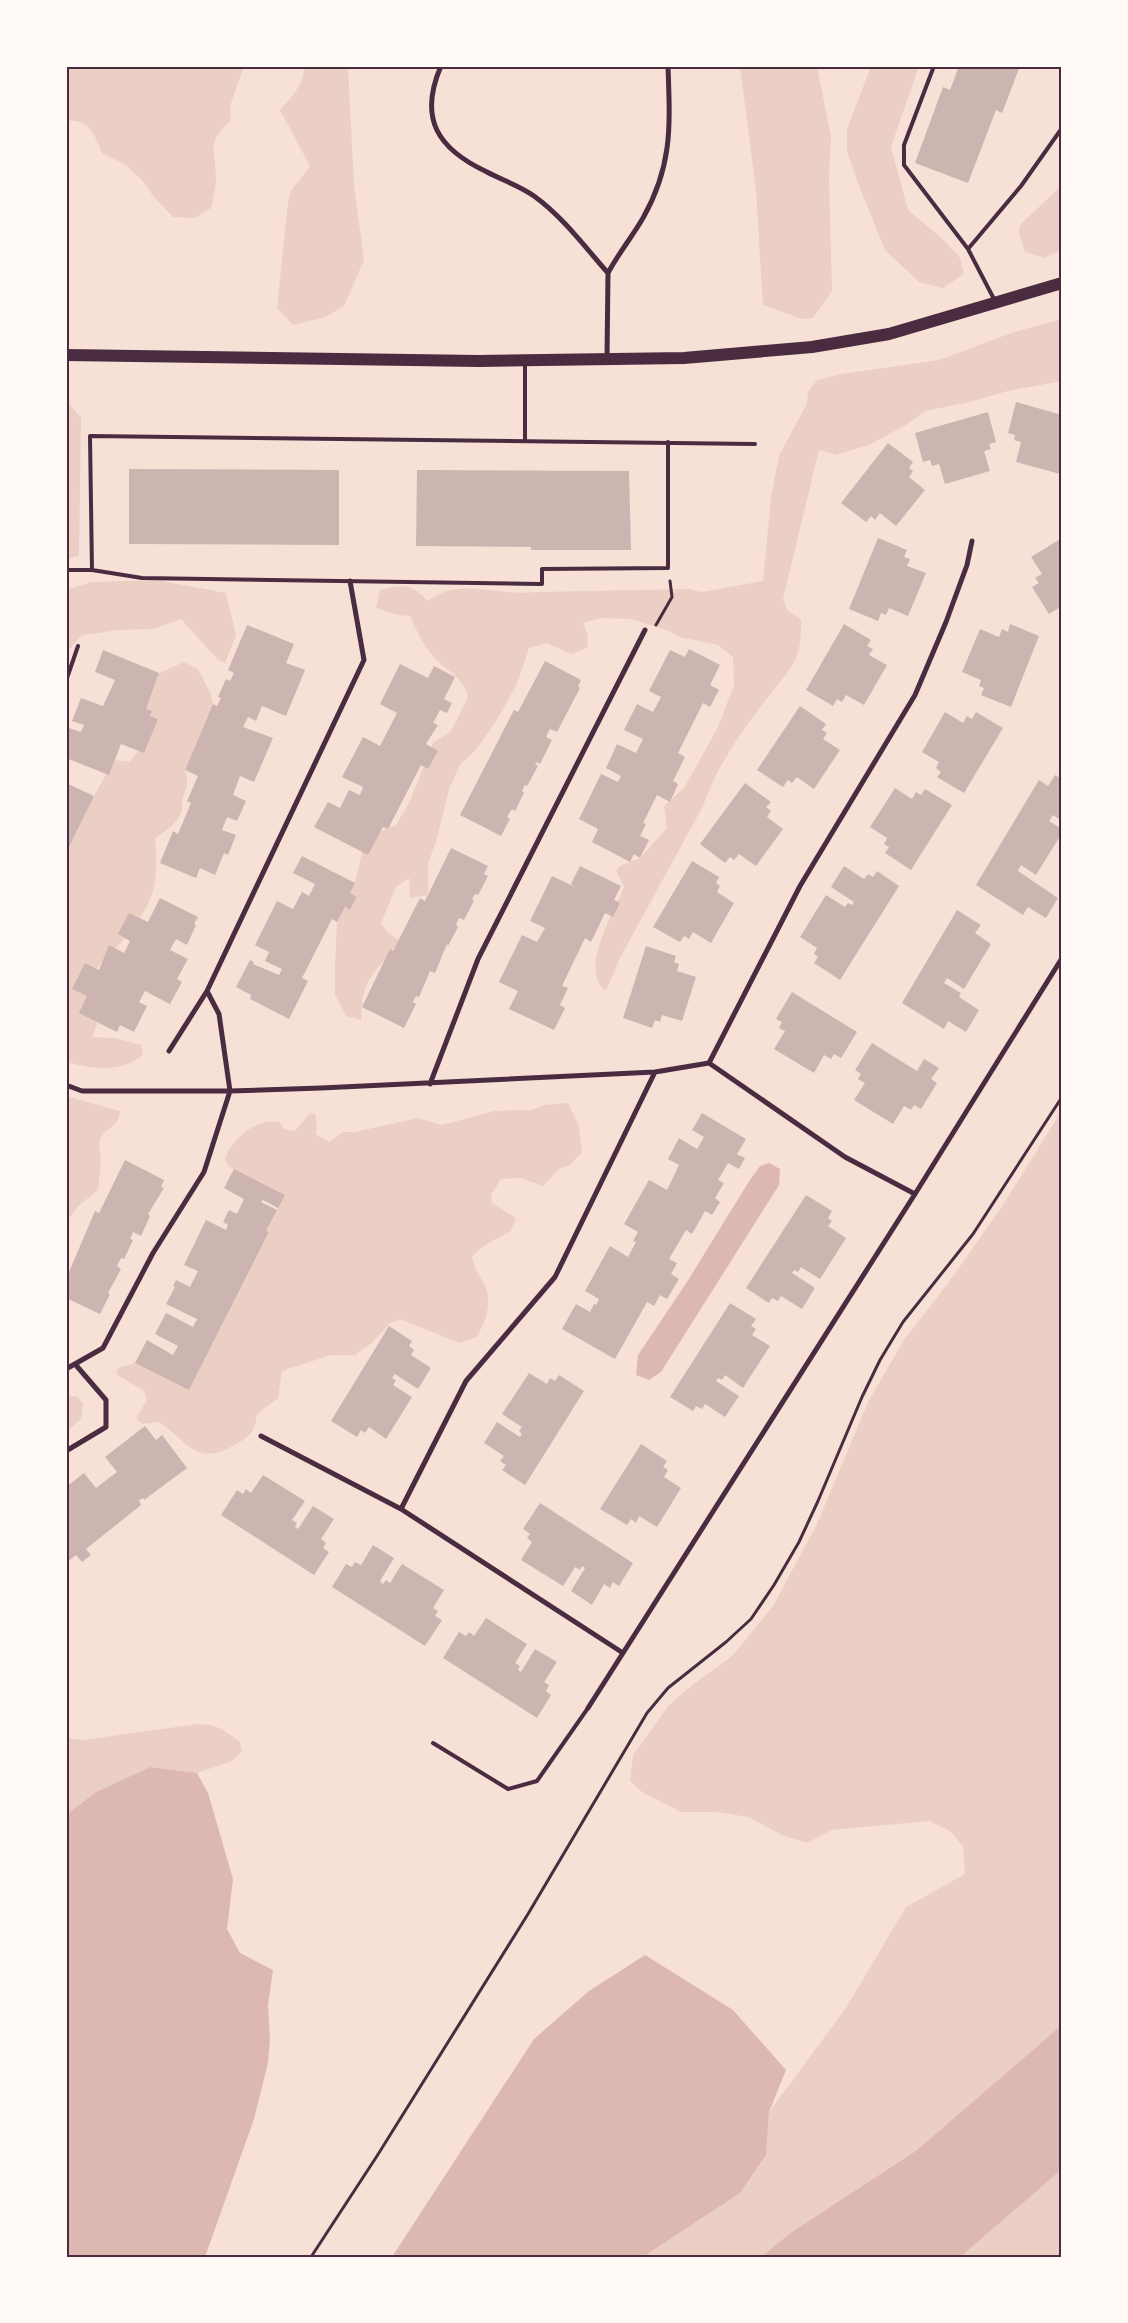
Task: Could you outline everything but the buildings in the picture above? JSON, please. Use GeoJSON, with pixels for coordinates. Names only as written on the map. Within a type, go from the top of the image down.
{"type":"FeatureCollection","features":[{"type":"Feature","properties":{"kind":"main road"},"geometry":{"type":"LineString","coordinates":[[66,355],[525,360],[684,358],[812,347],[889,334],[1062,283]]}},
{"type":"Feature","properties":{"kind":"street"},"geometry":{"type":"LineString","coordinates":[[440,66],[431,98],[431,112],[435,128],[443,142],[470,163],[526,191],[548,206],[608,273]]}},
{"type":"Feature","properties":{"kind":"street"},"geometry":{"type":"LineString","coordinates":[[608,359],[608,273],[644,216],[666,167],[670,121],[668,66]]}},
{"type":"Feature","properties":{"kind":"street"},"geometry":{"type":"LineString","coordinates":[[709,1063],[800,886],[915,695],[946,622],[966,565],[972,541]]}},
{"type":"Feature","properties":{"kind":"street"},"geometry":{"type":"LineString","coordinates":[[169,1051],[207,991],[364,660],[350,581]]}},
{"type":"Feature","properties":{"kind":"street"},"geometry":{"type":"LineString","coordinates":[[430,1084],[478,960],[645,630]]}},
{"type":"Feature","properties":{"kind":"street"},"geometry":{"type":"LineString","coordinates":[[588,1708],[1062,958]]}},
{"type":"Feature","properties":{"kind":"street"},"geometry":{"type":"LineString","coordinates":[[66,1369],[103,1348],[153,1253],[204,1172],[230,1091],[219,1014],[207,991]]}},
{"type":"Feature","properties":{"kind":"street"},"geometry":{"type":"LineString","coordinates":[[66,1085],[82,1091],[230,1091],[430,1084],[655,1072],[709,1063],[845,1157],[914,1194]]}},
{"type":"Feature","properties":{"kind":"street"},"geometry":{"type":"LineString","coordinates":[[401,1510],[466,1381],[555,1277],[655,1072]]}},
{"type":"Feature","properties":{"kind":"street"},"geometry":{"type":"LineString","coordinates":[[66,1451],[106,1427],[106,1400],[75,1364]]}},
{"type":"Feature","properties":{"kind":"street"},"geometry":{"type":"LineString","coordinates":[[261,1436],[401,1510],[623,1653]]}},
{"type":"Feature","properties":{"kind":"lane"},"geometry":{"type":"LineString","coordinates":[[934,66],[904,146],[904,165],[968,249],[996,304]]}},
{"type":"Feature","properties":{"kind":"lane"},"geometry":{"type":"LineString","coordinates":[[968,249],[1021,186],[1062,128]]}},
{"type":"Feature","properties":{"kind":"lane"},"geometry":{"type":"LineString","coordinates":[[525,360],[525,440]]}},
{"type":"Feature","properties":{"kind":"lane"},"geometry":{"type":"LineString","coordinates":[[92,570],[90,436],[755,444]]}},
{"type":"Feature","properties":{"kind":"lane"},"geometry":{"type":"LineString","coordinates":[[66,570],[92,570],[142,578],[542,584],[542,569],[668,568],[668,442]]}},
{"type":"Feature","properties":{"kind":"lane"},"geometry":{"type":"LineString","coordinates":[[66,681],[78,646]]}},
{"type":"Feature","properties":{"kind":"lane"},"geometry":{"type":"LineString","coordinates":[[433,1743],[508,1789],[537,1781],[588,1708]]}},
{"type":"Feature","properties":{"kind":"path"},"geometry":{"type":"LineString","coordinates":[[645,630],[655,628],[672,597],[668,568]]}},
{"type":"Feature","properties":{"kind":"path"},"geometry":{"type":"LineString","coordinates":[[311,2257],[377,2156],[528,1914],[647,1712],[668,1688],[726,1642],[751,1619],[774,1585],[799,1542],[880,1360],[903,1322],[973,1234],[1062,1098]]}},
{"type":"Feature","properties":{"kind":"shaded area"},"geometry":{"type":"Polygon","coordinates":[[[66,66],[244,66],[230,106],[231,120],[223,128],[215,141],[216,181],[211,208],[195,218],[173,217],[153,196],[142,180],[126,165],[102,153],[93,134],[86,125],[81,122],[66,121],[66,66]]]}},
{"type":"Feature","properties":{"kind":"shaded area"},"geometry":{"type":"Polygon","coordinates":[[[304,66],[348,66],[354,186],[364,260],[344,306],[325,317],[293,325],[277,308],[288,202],[291,191],[310,166],[280,110],[300,84],[304,66]]]}},
{"type":"Feature","properties":{"kind":"shaded area"},"geometry":{"type":"Polygon","coordinates":[[[740,66],[817,66],[831,137],[829,178],[832,291],[813,318],[802,319],[763,305],[756,191],[740,66]]]}},
{"type":"Feature","properties":{"kind":"shaded area"},"geometry":{"type":"Polygon","coordinates":[[[871,66],[919,66],[891,147],[908,210],[944,240],[960,258],[964,274],[943,288],[919,282],[885,250],[847,151],[847,129],[871,66]]]}},
{"type":"Feature","properties":{"kind":"shaded area"},"geometry":{"type":"Polygon","coordinates":[[[1062,185],[1062,250],[1044,258],[1025,252],[1019,232],[1020,225],[1062,185]]]}},
{"type":"Feature","properties":{"kind":"shaded area"},"geometry":{"type":"Polygon","coordinates":[[[1062,319],[1062,381],[1008,391],[970,402],[925,411],[906,425],[869,445],[836,455],[819,450],[783,599],[788,611],[801,619],[800,643],[797,654],[785,676],[750,721],[727,756],[703,806],[620,958],[606,991],[598,982],[596,970],[597,956],[607,925],[624,887],[616,871],[620,866],[640,858],[667,828],[664,806],[684,788],[718,727],[734,685],[733,657],[718,645],[679,637],[669,631],[631,619],[601,618],[583,623],[588,635],[587,648],[571,654],[547,643],[529,648],[518,681],[508,700],[476,750],[461,763],[449,789],[436,842],[428,863],[428,895],[410,898],[409,878],[396,887],[381,923],[387,932],[399,940],[367,985],[362,999],[361,1020],[346,1016],[335,995],[337,922],[345,907],[351,909],[357,897],[350,893],[366,837],[396,825],[409,803],[433,743],[451,731],[468,697],[462,683],[436,660],[428,649],[419,636],[410,616],[398,615],[376,608],[380,590],[406,586],[416,591],[428,601],[440,594],[466,588],[522,593],[690,589],[701,592],[763,581],[771,498],[779,456],[807,403],[808,392],[817,380],[841,374],[939,360],[1014,332],[1062,319]]]}},
{"type":"Feature","properties":{"kind":"shaded area"},"geometry":{"type":"Polygon","coordinates":[[[66,404],[69,404],[81,418],[79,556],[66,559],[66,404]]]}},
{"type":"Feature","properties":{"kind":"shaded area"},"geometry":{"type":"Polygon","coordinates":[[[157,580],[226,593],[236,635],[225,663],[218,660],[181,619],[154,629],[120,630],[82,635],[66,653],[66,590],[91,582],[157,580]]]}},
{"type":"Feature","properties":{"kind":"shaded area"},"geometry":{"type":"Polygon","coordinates":[[[184,662],[198,669],[211,694],[213,704],[185,770],[187,784],[182,799],[182,811],[173,824],[155,839],[155,882],[146,908],[130,932],[92,973],[90,1007],[97,1024],[92,1037],[115,1038],[141,1045],[143,1055],[126,1065],[106,1068],[66,1062],[66,865],[69,859],[66,858],[66,853],[95,794],[115,760],[130,762],[158,719],[150,716],[152,711],[146,709],[159,673],[184,662]]]}},
{"type":"Feature","properties":{"kind":"shaded area"},"geometry":{"type":"Polygon","coordinates":[[[66,1096],[120,1111],[117,1122],[103,1133],[99,1142],[101,1160],[98,1190],[77,1207],[66,1223],[66,1096]]]}},
{"type":"Feature","properties":{"kind":"shaded area"},"geometry":{"type":"Polygon","coordinates":[[[568,1103],[579,1126],[582,1152],[570,1165],[559,1169],[543,1186],[521,1178],[501,1179],[491,1195],[492,1203],[516,1218],[511,1231],[487,1244],[472,1256],[476,1270],[488,1295],[488,1308],[477,1337],[459,1343],[400,1319],[389,1324],[372,1343],[355,1355],[331,1355],[282,1371],[278,1398],[257,1414],[255,1425],[251,1432],[236,1444],[211,1454],[194,1450],[159,1422],[142,1424],[136,1418],[147,1400],[144,1391],[116,1374],[118,1368],[135,1363],[189,1390],[269,1233],[266,1231],[284,1195],[228,1166],[225,1158],[234,1143],[246,1131],[262,1123],[279,1122],[284,1129],[295,1131],[310,1113],[315,1114],[316,1134],[329,1142],[343,1132],[355,1132],[418,1118],[442,1125],[494,1111],[531,1110],[545,1105],[568,1103]]]}},
{"type":"Feature","properties":{"kind":"shaded area"},"geometry":{"type":"Polygon","coordinates":[[[1062,1110],[1062,2257],[643,2257],[740,2193],[766,2155],[769,2112],[846,2008],[906,1907],[965,1874],[963,1846],[950,1831],[929,1821],[832,1830],[807,1843],[782,1835],[748,1817],[717,1812],[681,1812],[643,1793],[630,1781],[633,1755],[670,1704],[733,1655],[773,1606],[817,1524],[868,1402],[904,1340],[949,1282],[1001,1208],[1062,1110]]]}},
{"type":"Feature","properties":{"kind":"shaded area"},"geometry":{"type":"Polygon","coordinates":[[[769,1163],[780,1169],[779,1185],[661,1372],[649,1380],[636,1375],[638,1355],[687,1282],[748,1183],[760,1166],[769,1163]]]}},
{"type":"Feature","properties":{"kind":"shaded area"},"geometry":{"type":"Polygon","coordinates":[[[66,1395],[78,1397],[83,1404],[81,1419],[66,1432],[66,1395]]]}},
{"type":"Feature","properties":{"kind":"shaded area"},"geometry":{"type":"Polygon","coordinates":[[[198,1724],[216,1727],[225,1731],[240,1742],[242,1751],[232,1761],[197,1773],[150,1767],[96,1792],[66,1815],[66,1738],[83,1740],[198,1724]]]}},
{"type":"Feature","properties":{"kind":"shaded area"},"geometry":{"type":"Polygon","coordinates":[[[150,1767],[197,1773],[208,1793],[233,1879],[227,1929],[240,1953],[273,1970],[268,2005],[270,2038],[268,2063],[254,2119],[205,2257],[66,2257],[66,1815],[96,1792],[150,1767]]]}},
{"type":"Feature","properties":{"kind":"shaded area"},"geometry":{"type":"Polygon","coordinates":[[[645,1955],[733,2010],[786,2070],[769,2112],[766,2155],[740,2193],[643,2257],[392,2257],[534,2039],[589,1991],[645,1955]]]}},
{"type":"Feature","properties":{"kind":"shaded area"},"geometry":{"type":"Polygon","coordinates":[[[1062,2025],[1062,2169],[960,2257],[761,2257],[792,2232],[916,2151],[1062,2025]]]}}]}
